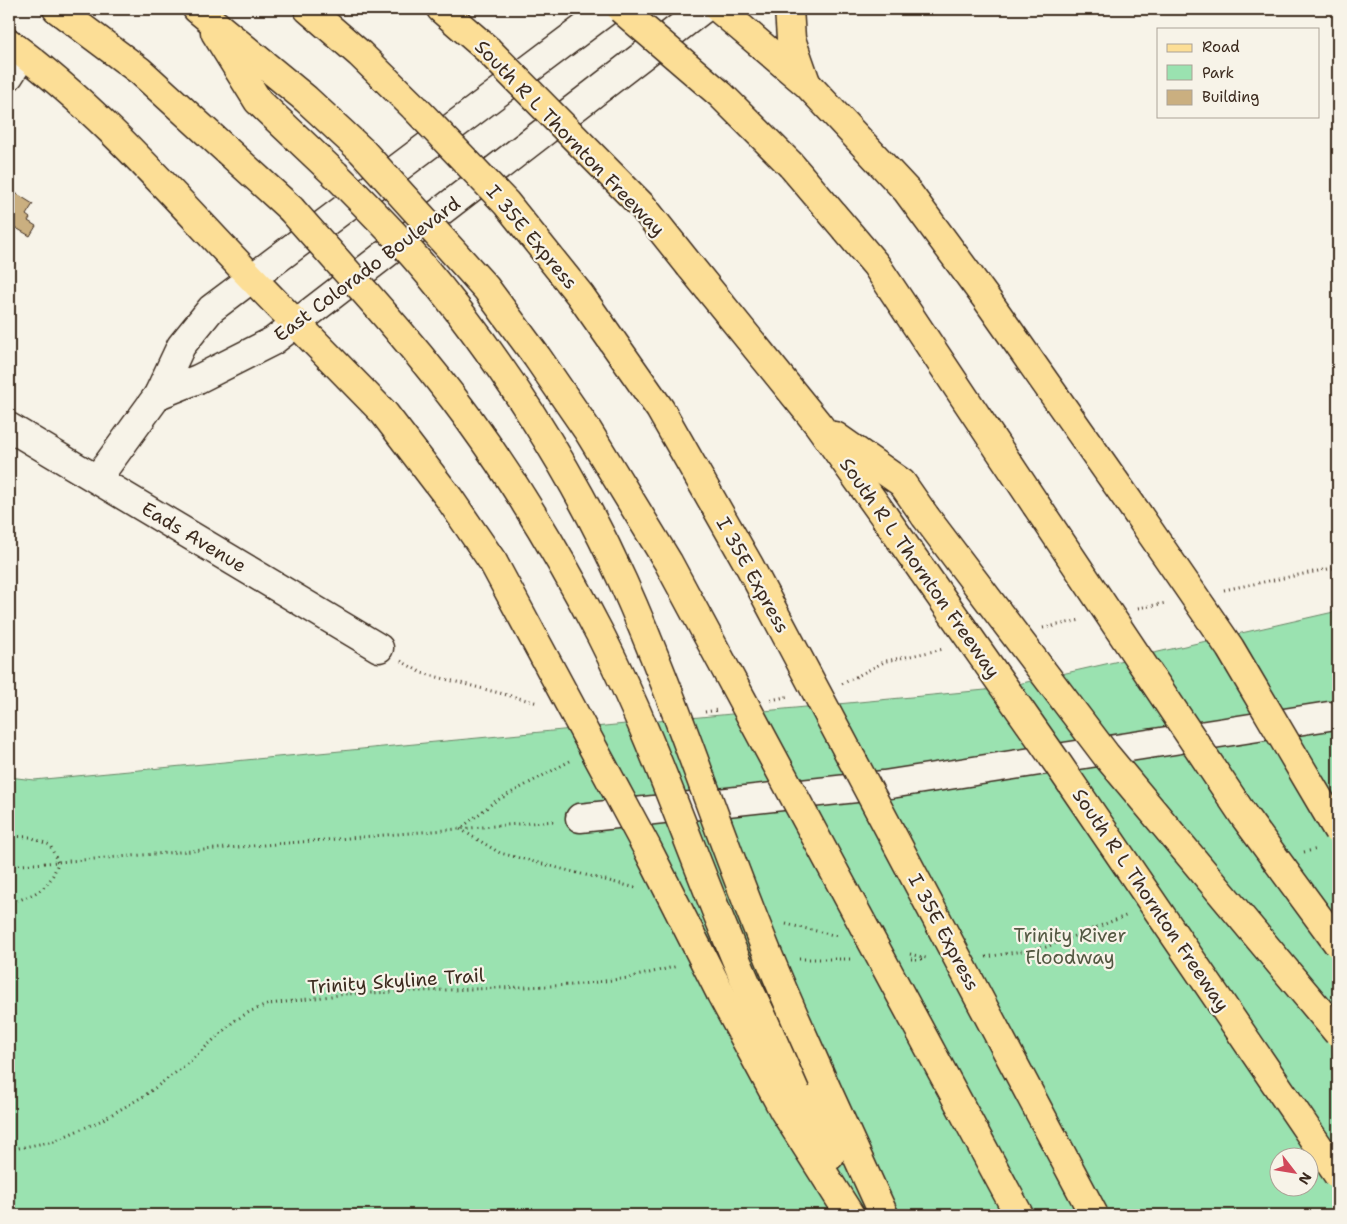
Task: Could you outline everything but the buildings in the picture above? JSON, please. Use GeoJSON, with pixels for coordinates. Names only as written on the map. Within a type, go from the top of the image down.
{"type":"FeatureCollection","features":[{"type":"Feature","properties":{"kind":"main road"},"geometry":{"type":"LineString","coordinates":[[57,9],[140,72],[291,209],[424,362],[467,417],[531,514],[600,634],[630,698],[720,923],[786,1069],[825,1142],[851,1215]]}},
{"type":"Feature","properties":{"kind":"main road","name":"I 35E Express"},"geometry":{"type":"LineString","coordinates":[[308,9],[360,54],[506,203],[580,295],[660,408],[750,567],[1094,1215]]}},
{"type":"Feature","properties":{"kind":"main road","name":"South R L Thornton Freeway"},"geometry":{"type":"LineString","coordinates":[[442,9],[486,49],[643,207],[818,424],[1058,764],[1338,1175]]}},
{"type":"Feature","properties":{"kind":"main road"},"geometry":{"type":"LineString","coordinates":[[622,9],[722,95],[791,165],[876,266],[1244,816],[1338,944]]}},
{"type":"Feature","properties":{"kind":"main road"},"geometry":{"type":"LineString","coordinates":[[719,9],[807,84],[906,191],[988,301],[1230,648],[1329,840]]}},
{"type":"Feature","properties":{"kind":"main road"},"geometry":{"type":"LineString","coordinates":[[789,9],[792,39],[807,84]]}},
{"type":"Feature","properties":{"kind":"main road"},"geometry":{"type":"LineString","coordinates":[[200,11],[306,99],[362,151],[486,288],[538,357],[593,439],[668,562],[1019,1215]]}},
{"type":"Feature","properties":{"kind":"main road"},"geometry":{"type":"LineString","coordinates":[[200,11],[258,101],[335,174],[418,261],[472,329],[536,421],[595,526],[622,580],[672,699],[761,937],[884,1215]]}},
{"type":"Feature","properties":{"kind":"main road"},"geometry":{"type":"LineString","coordinates":[[14,58],[82,103],[148,166],[251,279],[384,412],[449,498],[493,562],[784,1111],[851,1215]]}},
{"type":"Feature","properties":{"kind":"main road"},"geometry":{"type":"LineString","coordinates":[[818,424],[902,483],[1106,755],[1338,1033]]}},
{"type":"Feature","properties":{"kind":"street"},"geometry":{"type":"LineString","coordinates":[[97,478],[158,395],[181,346],[211,309],[609,9]]}},
{"type":"Feature","properties":{"kind":"street","name":"East Colorado Boulevard"},"geometry":{"type":"LineString","coordinates":[[158,395],[198,379],[273,341],[703,9]]}},
{"type":"Feature","properties":{"kind":"street","name":"Eads Avenue"},"geometry":{"type":"LineString","coordinates":[[9,427],[379,648]]}},
{"type":"Feature","properties":{"kind":"street"},"geometry":{"type":"LineString","coordinates":[[580,818],[884,785],[1329,716]]}},
{"type":"Feature","properties":{"kind":"path"},"geometry":{"type":"LineString","coordinates":[[1223,591],[1338,566]]}},
{"type":"Feature","properties":{"kind":"path"},"geometry":{"type":"LineString","coordinates":[[1136,609],[1175,601]]}},
{"type":"Feature","properties":{"kind":"path"},"geometry":{"type":"LineString","coordinates":[[1040,629],[1088,619]]}},
{"type":"Feature","properties":{"kind":"path"},"geometry":{"type":"LineString","coordinates":[[834,688],[886,661],[954,647]]}},
{"type":"Feature","properties":{"kind":"path"},"geometry":{"type":"LineString","coordinates":[[379,648],[422,673],[544,704]]}},
{"type":"Feature","properties":{"kind":"path"},"geometry":{"type":"LineString","coordinates":[[768,700],[796,695]]}},
{"type":"Feature","properties":{"kind":"path"},"geometry":{"type":"LineString","coordinates":[[701,713],[720,709]]}},
{"type":"Feature","properties":{"kind":"path"},"geometry":{"type":"LineString","coordinates":[[460,829],[494,802],[576,757]]}},
{"type":"Feature","properties":{"kind":"path"},"geometry":{"type":"LineString","coordinates":[[9,866],[580,818]]}},
{"type":"Feature","properties":{"kind":"path"},"geometry":{"type":"LineString","coordinates":[[9,836],[30,838],[50,845],[58,863],[52,881],[37,893],[9,904]]}},
{"type":"Feature","properties":{"kind":"path"},"geometry":{"type":"LineString","coordinates":[[1301,852],[1329,840]]}},
{"type":"Feature","properties":{"kind":"path"},"geometry":{"type":"LineString","coordinates":[[981,958],[1046,947],[1131,913]]}},
{"type":"Feature","properties":{"kind":"path"},"geometry":{"type":"LineString","coordinates":[[795,958],[853,959]]}},
{"type":"Feature","properties":{"kind":"path"},"geometry":{"type":"LineString","coordinates":[[902,959],[931,959]]}},
{"type":"Feature","properties":{"kind":"path","name":"Trinity Skyline Trail"},"geometry":{"type":"LineString","coordinates":[[9,1150],[54,1141],[100,1121],[158,1086],[186,1065],[234,1021],[251,1011],[270,1004],[346,994],[574,985],[628,978],[668,967],[688,965]]}},
{"type":"Feature","properties":{"kind":"green space","name":"Trinity River Floodway"},"geometry":{"type":"Polygon","coordinates":[[[1338,611],[1338,1215],[9,1215],[9,777],[34,780],[996,689],[1338,611]]]}}]}
